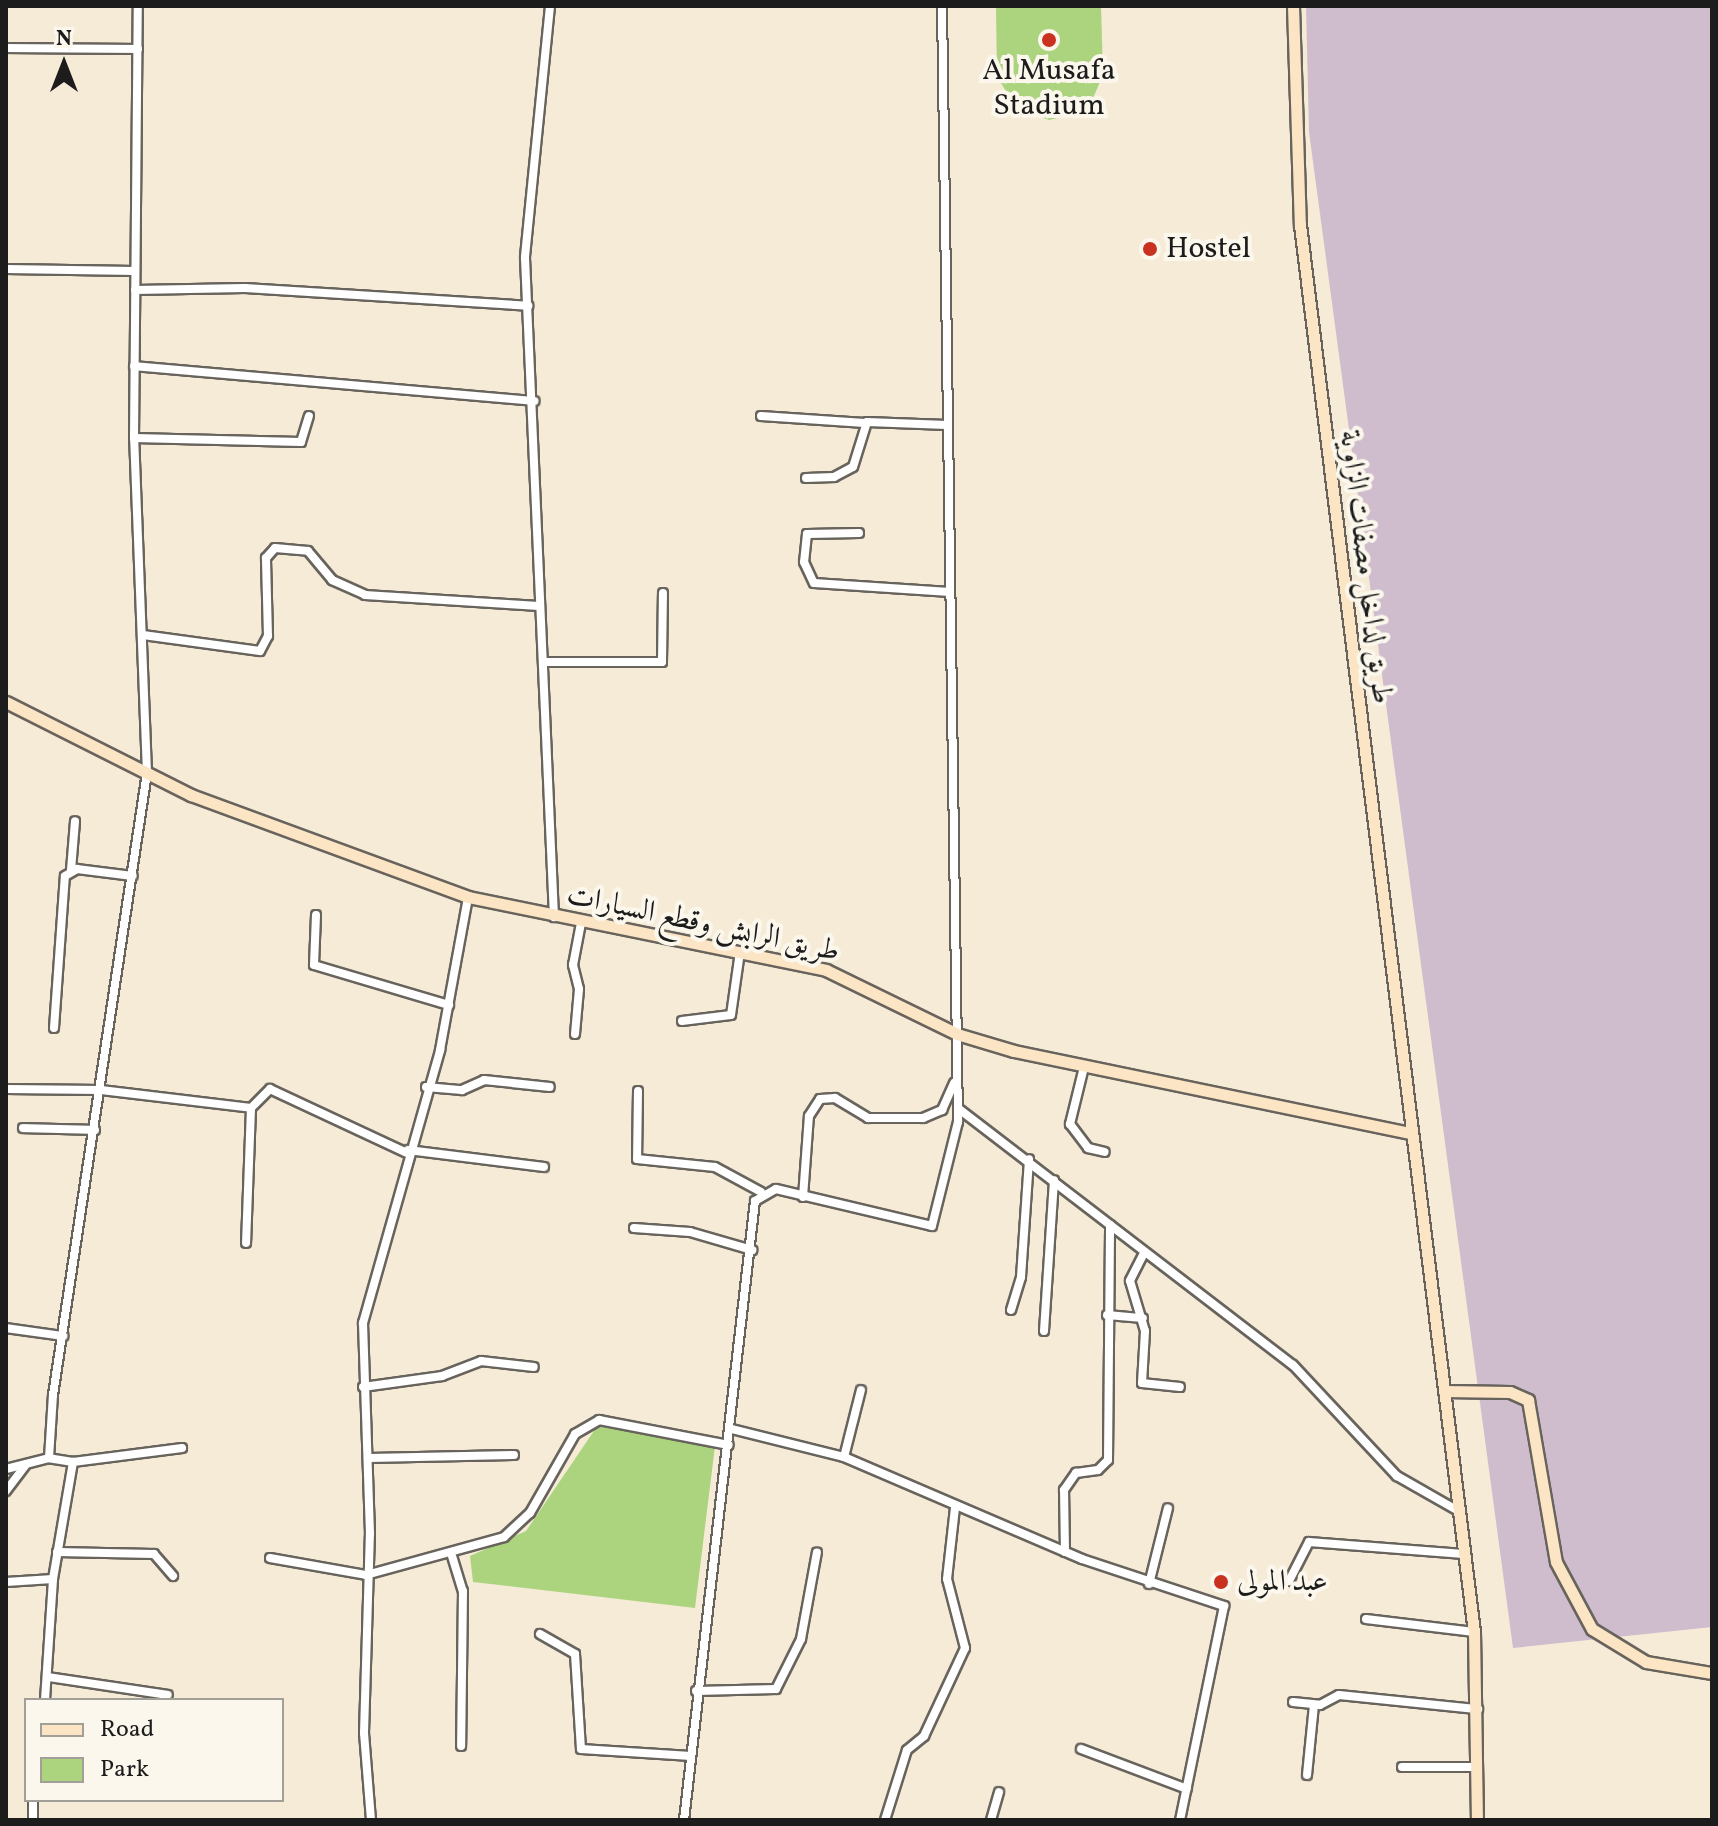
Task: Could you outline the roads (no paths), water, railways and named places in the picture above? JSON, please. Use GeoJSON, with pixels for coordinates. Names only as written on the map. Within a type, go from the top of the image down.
{"type":"FeatureCollection","features":[{"type":"Feature","properties":{"kind":"main road","name":"طريق لداخل مصفات الزاوية"},"geometry":{"type":"LineString","coordinates":[[1293,6],[1300,225],[1409,1133],[1474,1632],[1479,1709],[1477,1820]]}},
{"type":"Feature","properties":{"kind":"main road","name":"طريق الرابش وقطع السيارات"},"geometry":{"type":"LineString","coordinates":[[6,702],[147,773],[468,897],[554,918],[740,952],[842,976],[957,1034],[1084,1067],[1409,1133]]}},
{"type":"Feature","properties":{"kind":"main road"},"geometry":{"type":"LineString","coordinates":[[1444,1391],[1510,1392],[1528,1400],[1556,1562],[1592,1629],[1646,1662],[1712,1673]]}},
{"type":"Feature","properties":{"kind":"street"},"geometry":{"type":"LineString","coordinates":[[49,1458],[63,1336],[147,773],[134,438],[138,6]]}},
{"type":"Feature","properties":{"kind":"street"},"geometry":{"type":"LineString","coordinates":[[550,6],[529,192],[528,306],[554,918]]}},
{"type":"Feature","properties":{"kind":"street"},"geometry":{"type":"LineString","coordinates":[[638,1091],[637,1159],[715,1167],[761,1192],[803,1197],[932,1226],[959,1109],[955,1080],[957,1034],[942,6]]}},
{"type":"Feature","properties":{"kind":"street"},"geometry":{"type":"LineString","coordinates":[[6,48],[138,49]]}},
{"type":"Feature","properties":{"kind":"street"},"geometry":{"type":"LineString","coordinates":[[6,269],[135,271]]}},
{"type":"Feature","properties":{"kind":"street"},"geometry":{"type":"LineString","coordinates":[[135,290],[245,288],[528,306]]}},
{"type":"Feature","properties":{"kind":"street"},"geometry":{"type":"LineString","coordinates":[[134,366],[534,401]]}},
{"type":"Feature","properties":{"kind":"street"},"geometry":{"type":"LineString","coordinates":[[134,438],[301,442],[309,416]]}},
{"type":"Feature","properties":{"kind":"street"},"geometry":{"type":"LineString","coordinates":[[761,416],[947,425]]}},
{"type":"Feature","properties":{"kind":"street"},"geometry":{"type":"LineString","coordinates":[[806,478],[853,467],[865,423]]}},
{"type":"Feature","properties":{"kind":"street"},"geometry":{"type":"LineString","coordinates":[[859,533],[807,534],[804,562],[814,583],[950,592]]}},
{"type":"Feature","properties":{"kind":"street"},"geometry":{"type":"LineString","coordinates":[[143,635],[260,651],[268,636],[266,558],[275,548],[308,551],[332,580],[365,595],[539,606]]}},
{"type":"Feature","properties":{"kind":"street"},"geometry":{"type":"LineString","coordinates":[[543,662],[662,662],[663,593]]}},
{"type":"Feature","properties":{"kind":"street"},"geometry":{"type":"LineString","coordinates":[[54,1028],[65,876],[71,870],[75,821]]}},
{"type":"Feature","properties":{"kind":"street"},"geometry":{"type":"LineString","coordinates":[[71,870],[133,876]]}},
{"type":"Feature","properties":{"kind":"street"},"geometry":{"type":"LineString","coordinates":[[371,1820],[364,1733],[369,1458],[363,1387],[367,1292],[449,1005],[468,897]]}},
{"type":"Feature","properties":{"kind":"street"},"geometry":{"type":"LineString","coordinates":[[316,915],[314,965],[449,1005]]}},
{"type":"Feature","properties":{"kind":"street"},"geometry":{"type":"LineString","coordinates":[[575,1034],[579,989],[573,965],[581,923]]}},
{"type":"Feature","properties":{"kind":"street"},"geometry":{"type":"LineString","coordinates":[[682,1021],[731,1015],[740,952]]}},
{"type":"Feature","properties":{"kind":"street"},"geometry":{"type":"LineString","coordinates":[[1084,1067],[1070,1124],[1088,1148],[1105,1152]]}},
{"type":"Feature","properties":{"kind":"street"},"geometry":{"type":"LineString","coordinates":[[426,1087],[462,1090],[484,1080],[550,1087]]}},
{"type":"Feature","properties":{"kind":"street"},"geometry":{"type":"LineString","coordinates":[[803,1197],[809,1116],[820,1099],[835,1098],[878,1120],[932,1117],[947,1103],[955,1080]]}},
{"type":"Feature","properties":{"kind":"street"},"geometry":{"type":"LineString","coordinates":[[6,1089],[101,1090],[251,1108]]}},
{"type":"Feature","properties":{"kind":"street"},"geometry":{"type":"LineString","coordinates":[[246,1243],[251,1108],[270,1089],[408,1152],[544,1167]]}},
{"type":"Feature","properties":{"kind":"street"},"geometry":{"type":"LineString","coordinates":[[959,1109],[1029,1159],[1144,1253],[1293,1365],[1397,1476],[1460,1512]]}},
{"type":"Feature","properties":{"kind":"street"},"geometry":{"type":"LineString","coordinates":[[23,1128],[95,1130]]}},
{"type":"Feature","properties":{"kind":"street"},"geometry":{"type":"LineString","coordinates":[[1011,1310],[1021,1277],[1029,1159]]}},
{"type":"Feature","properties":{"kind":"street"},"geometry":{"type":"LineString","coordinates":[[1044,1331],[1054,1180]]}},
{"type":"Feature","properties":{"kind":"street"},"geometry":{"type":"LineString","coordinates":[[684,1820],[696,1691],[761,1192]]}},
{"type":"Feature","properties":{"kind":"street"},"geometry":{"type":"LineString","coordinates":[[1065,1552],[1064,1490],[1074,1474],[1098,1470],[1108,1460],[1110,1225]]}},
{"type":"Feature","properties":{"kind":"street"},"geometry":{"type":"LineString","coordinates":[[634,1228],[690,1232],[752,1250]]}},
{"type":"Feature","properties":{"kind":"street"},"geometry":{"type":"LineString","coordinates":[[1144,1253],[1130,1281],[1143,1318],[1143,1385],[1180,1387]]}},
{"type":"Feature","properties":{"kind":"street"},"geometry":{"type":"LineString","coordinates":[[1107,1315],[1143,1318]]}},
{"type":"Feature","properties":{"kind":"street"},"geometry":{"type":"LineString","coordinates":[[6,1328],[63,1336]]}},
{"type":"Feature","properties":{"kind":"street"},"geometry":{"type":"LineString","coordinates":[[363,1387],[442,1376],[481,1361],[534,1367]]}},
{"type":"Feature","properties":{"kind":"street"},"geometry":{"type":"LineString","coordinates":[[844,1457],[861,1390]]}},
{"type":"Feature","properties":{"kind":"street"},"geometry":{"type":"LineString","coordinates":[[270,1558],[366,1575],[452,1556],[520,1527],[587,1423],[620,1420],[729,1445]]}},
{"type":"Feature","properties":{"kind":"street"},"geometry":{"type":"LineString","coordinates":[[732,1429],[844,1457],[955,1508],[1228,1612],[1180,1820]]}},
{"type":"Feature","properties":{"kind":"street"},"geometry":{"type":"LineString","coordinates":[[6,1469],[49,1458],[73,1462],[182,1448]]}},
{"type":"Feature","properties":{"kind":"street"},"geometry":{"type":"LineString","coordinates":[[369,1458],[514,1455]]}},
{"type":"Feature","properties":{"kind":"street"},"geometry":{"type":"LineString","coordinates":[[45,1698],[53,1579],[73,1462]]}},
{"type":"Feature","properties":{"kind":"street"},"geometry":{"type":"LineString","coordinates":[[6,1491],[26,1465]]}},
{"type":"Feature","properties":{"kind":"street"},"geometry":{"type":"LineString","coordinates":[[885,1820],[907,1750],[924,1736],[965,1648],[947,1579],[955,1508]]}},
{"type":"Feature","properties":{"kind":"street"},"geometry":{"type":"LineString","coordinates":[[1149,1584],[1168,1508]]}},
{"type":"Feature","properties":{"kind":"street"},"geometry":{"type":"LineString","coordinates":[[1289,1581],[1309,1542],[1464,1554]]}},
{"type":"Feature","properties":{"kind":"street"},"geometry":{"type":"LineString","coordinates":[[57,1552],[154,1554],[173,1576]]}},
{"type":"Feature","properties":{"kind":"street"},"geometry":{"type":"LineString","coordinates":[[696,1691],[776,1689],[801,1639],[817,1552]]}},
{"type":"Feature","properties":{"kind":"street"},"geometry":{"type":"LineString","coordinates":[[452,1556],[463,1591],[461,1746]]}},
{"type":"Feature","properties":{"kind":"street"},"geometry":{"type":"LineString","coordinates":[[6,1582],[53,1579]]}},
{"type":"Feature","properties":{"kind":"street"},"geometry":{"type":"LineString","coordinates":[[1366,1619],[1474,1632]]}},
{"type":"Feature","properties":{"kind":"street"},"geometry":{"type":"LineString","coordinates":[[540,1634],[575,1654],[581,1749],[691,1756]]}},
{"type":"Feature","properties":{"kind":"street"},"geometry":{"type":"LineString","coordinates":[[48,1677],[168,1695]]}},
{"type":"Feature","properties":{"kind":"street"},"geometry":{"type":"LineString","coordinates":[[1293,1702],[1314,1705],[1339,1695],[1479,1709]]}},
{"type":"Feature","properties":{"kind":"street"},"geometry":{"type":"LineString","coordinates":[[1307,1775],[1314,1705]]}},
{"type":"Feature","properties":{"kind":"street"},"geometry":{"type":"LineString","coordinates":[[1081,1749],[1187,1789]]}},
{"type":"Feature","properties":{"kind":"street"},"geometry":{"type":"LineString","coordinates":[[1402,1767],[1478,1767]]}},
{"type":"Feature","properties":{"kind":"street"},"geometry":{"type":"LineString","coordinates":[[991,1820],[999,1792]]}},
{"type":"Feature","properties":{"kind":"place","name":"Al Musafa Stadium"},"geometry":{"type":"Point","coordinates":[1049,40]}},
{"type":"Feature","properties":{"kind":"place","name":"Hostel"},"geometry":{"type":"Point","coordinates":[1150,249]}},
{"type":"Feature","properties":{"kind":"place","name":"عبد المولى"},"geometry":{"type":"Point","coordinates":[1221,1582]}}]}
